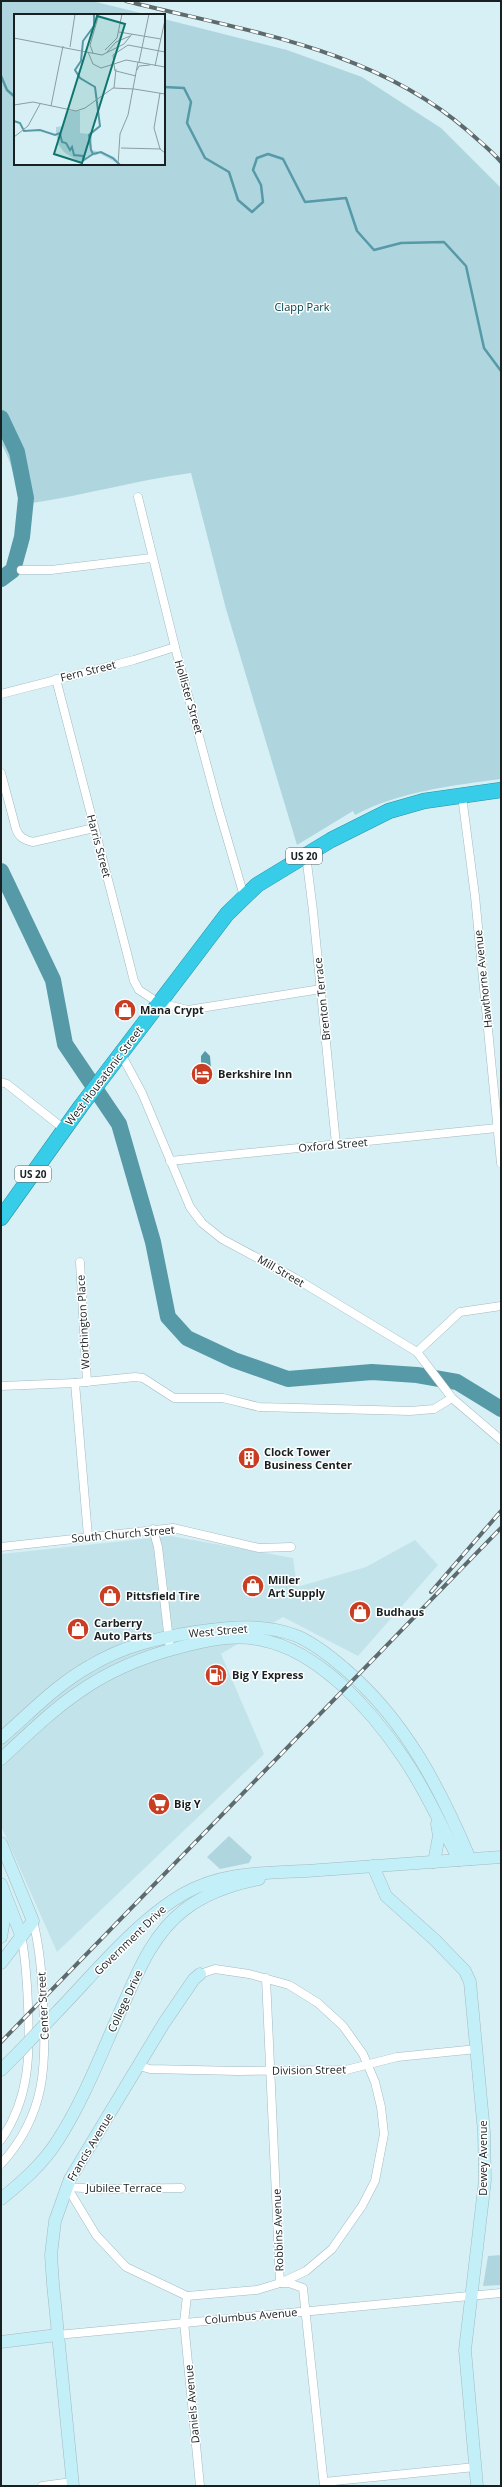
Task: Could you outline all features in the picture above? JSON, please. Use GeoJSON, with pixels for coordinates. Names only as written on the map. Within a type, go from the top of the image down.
{"type":"FeatureCollection","features":[{"type":"Feature","properties":{"kind":"highway","name":"West Housatonic Street"},"geometry":{"type":"LineString","coordinates":[[1,1218],[81,1106],[227,914],[244,896],[268,877],[389,811],[424,801],[501,790]]}},
{"type":"Feature","properties":{"kind":"street","name":"Hollister Street"},"geometry":{"type":"LineString","coordinates":[[138,497],[151,558],[218,807],[244,896]]}},
{"type":"Feature","properties":{"kind":"street"},"geometry":{"type":"LineString","coordinates":[[21,570],[51,570],[151,558]]}},
{"type":"Feature","properties":{"kind":"street","name":"Fern Street"},"geometry":{"type":"LineString","coordinates":[[1,694],[134,660],[175,647]]}},
{"type":"Feature","properties":{"kind":"street","name":"Harris Street"},"geometry":{"type":"LineString","coordinates":[[56,679],[134,981],[139,990],[159,1003],[188,1010],[321,989]]}},
{"type":"Feature","properties":{"kind":"street"},"geometry":{"type":"LineString","coordinates":[[1,773],[19,836],[26,840],[36,840],[94,828]]}},
{"type":"Feature","properties":{"kind":"street","name":"Hawthorne Avenue"},"geometry":{"type":"LineString","coordinates":[[462,796],[476,903],[501,1163]]}},
{"type":"Feature","properties":{"kind":"street","name":"Brenton Terrace"},"geometry":{"type":"LineString","coordinates":[[306,855],[336,1144]]}},
{"type":"Feature","properties":{"kind":"street","name":"Mill Street"},"geometry":{"type":"LineString","coordinates":[[118,1059],[142,1093],[194,1215],[222,1239],[295,1278],[417,1352],[441,1386],[452,1398],[501,1440]]}},
{"type":"Feature","properties":{"kind":"street"},"geometry":{"type":"LineString","coordinates":[[1,1082],[7,1084],[64,1129]]}},
{"type":"Feature","properties":{"kind":"street","name":"Oxford Street"},"geometry":{"type":"LineString","coordinates":[[170,1161],[497,1128]]}},
{"type":"Feature","properties":{"kind":"street","name":"Worthington Place"},"geometry":{"type":"LineString","coordinates":[[80,1262],[87,1382]]}},
{"type":"Feature","properties":{"kind":"street"},"geometry":{"type":"LineString","coordinates":[[417,1352],[460,1312],[501,1306]]}},
{"type":"Feature","properties":{"kind":"street"},"geometry":{"type":"LineString","coordinates":[[1,1386],[75,1383],[134,1377],[143,1378],[174,1398],[223,1398],[259,1407],[281,1409],[410,1411],[434,1409],[452,1398]]}},
{"type":"Feature","properties":{"kind":"street"},"geometry":{"type":"LineString","coordinates":[[75,1383],[88,1536]]}},
{"type":"Feature","properties":{"kind":"street"},"geometry":{"type":"LineString","coordinates":[[153,1529],[158,1547],[170,1649]]}},
{"type":"Feature","properties":{"kind":"street","name":"South Church Street"},"geometry":{"type":"LineString","coordinates":[[1,1547],[153,1529],[182,1529],[259,1548],[291,1547]]}},
{"type":"Feature","properties":{"kind":"street","name":"West Street"},"geometry":{"type":"LineString","coordinates":[[1,1738],[52,1692],[89,1666],[130,1646],[168,1636],[231,1627],[268,1629],[297,1636],[326,1652],[360,1682],[402,1730],[439,1790],[465,1859]]}},
{"type":"Feature","properties":{"kind":"street","name":"West Street"},"geometry":{"type":"LineString","coordinates":[[1,1759],[62,1705],[84,1689],[122,1668],[170,1649],[198,1642],[241,1638],[276,1643],[300,1654],[324,1670],[353,1696],[378,1723],[404,1758],[432,1809],[465,1859]]}},
{"type":"Feature","properties":{"kind":"street","name":"West Street"},"geometry":{"type":"LineString","coordinates":[[432,1809],[439,1836],[434,1862]]}},
{"type":"Feature","properties":{"kind":"street","name":"Center Street"},"geometry":{"type":"LineString","coordinates":[[1,1844],[33,1920],[41,1957],[45,2037],[45,2072],[40,2094],[30,2120],[15,2147],[1,2164]]}},
{"type":"Feature","properties":{"kind":"street"},"geometry":{"type":"LineString","coordinates":[[465,1859],[501,1857]]}},
{"type":"Feature","properties":{"kind":"street","name":"Government Drive"},"geometry":{"type":"LineString","coordinates":[[1,2070],[140,1927],[161,1908],[185,1893],[210,1881],[237,1875],[303,1872],[465,1859]]}},
{"type":"Feature","properties":{"kind":"street","name":"Dewey Avenue"},"geometry":{"type":"LineString","coordinates":[[373,1866],[386,1896],[435,1940],[465,1971],[470,1982],[484,2132],[485,2180],[465,2350],[477,2486]]}},
{"type":"Feature","properties":{"kind":"street","name":"College Drive"},"geometry":{"type":"LineString","coordinates":[[1,2199],[36,2168],[58,2141],[81,2096],[145,1958],[169,1924],[192,1904],[216,1892],[259,1879],[303,1872]]}},
{"type":"Feature","properties":{"kind":"street","name":"Center Street"},"geometry":{"type":"LineString","coordinates":[[1,1884],[21,1935],[27,1976],[29,2062],[21,2103],[1,2140]]}},
{"type":"Feature","properties":{"kind":"street"},"geometry":{"type":"LineString","coordinates":[[1,1899],[4,1920],[1,1937]]}},
{"type":"Feature","properties":{"kind":"street"},"geometry":{"type":"LineString","coordinates":[[1,1963],[33,1920]]}},
{"type":"Feature","properties":{"kind":"street"},"geometry":{"type":"LineString","coordinates":[[67,2187],[96,2235],[126,2267],[187,2296],[235,2294],[280,2283],[306,2271],[332,2249],[375,2181],[384,2134],[381,2107],[363,2054],[343,2026],[318,2003],[288,1985],[249,1974],[215,1969],[200,1974]]}},
{"type":"Feature","properties":{"kind":"street","name":"Francis Avenue"},"geometry":{"type":"LineString","coordinates":[[73,2484],[56,2335],[51,2255],[55,2221],[67,2187],[164,2023],[194,1979],[200,1974]]}},
{"type":"Feature","properties":{"kind":"street","name":"Robbins Avenue"},"geometry":{"type":"LineString","coordinates":[[266,1978],[280,2283],[289,2283],[303,2288],[307,2312],[324,2484]]}},
{"type":"Feature","properties":{"kind":"street","name":"Division Street"},"geometry":{"type":"LineString","coordinates":[[139,2066],[150,2069],[270,2071],[346,2070],[367,2063],[397,2058],[477,2049]]}},
{"type":"Feature","properties":{"kind":"street","name":"Jubilee Terrace"},"geometry":{"type":"LineString","coordinates":[[67,2187],[99,2189],[181,2188]]}},
{"type":"Feature","properties":{"kind":"street","name":"Columbus Avenue"},"geometry":{"type":"LineString","coordinates":[[1,2342],[184,2322],[307,2312],[501,2293]]}},
{"type":"Feature","properties":{"kind":"street","name":"Daniels Avenue"},"geometry":{"type":"LineString","coordinates":[[187,2296],[184,2322],[200,2486]]}},
{"type":"Feature","properties":{"kind":"street"},"geometry":{"type":"LineString","coordinates":[[324,2484],[476,2467]]}},
{"type":"Feature","properties":{"kind":"street"},"geometry":{"type":"LineString","coordinates":[[42,2486],[73,2484]]}},
{"type":"Feature","properties":{"kind":"shaded area"},"geometry":{"type":"Polygon","coordinates":[[[205,1051],[210,1056],[211,1069],[206,1074],[201,1069],[201,1056],[205,1051]]]}},
{"type":"Feature","properties":{"kind":"shaded area"},"geometry":{"type":"Polygon","coordinates":[[[171,1536],[293,1558],[297,1587],[366,1567],[415,1540],[438,1565],[358,1656],[283,1617],[221,1654],[264,1754],[57,1952],[1,1826],[1,1554],[171,1536]]]}},
{"type":"Feature","properties":{"kind":"green space","name":"Clapp Park"},"geometry":{"type":"Polygon","coordinates":[[[1,1],[92,1],[145,14],[14,14],[14,165],[165,165],[165,19],[287,50],[362,77],[441,128],[501,188],[501,779],[463,784],[408,795],[390,800],[355,815],[353,811],[297,845],[226,609],[191,473],[32,503],[30,539],[26,553],[23,560],[7,562],[14,551],[18,537],[19,503],[12,470],[1,444],[1,1]]]}},
{"type":"Feature","properties":{"kind":"green space"},"geometry":{"type":"Polygon","coordinates":[[[229,1836],[252,1857],[249,1863],[220,1869],[207,1857],[229,1836]]]}},
{"type":"Feature","properties":{"kind":"green space"},"geometry":{"type":"Polygon","coordinates":[[[501,2255],[501,2285],[483,2286],[488,2256],[501,2255]]]}},
{"type":"Feature","properties":{"kind":"waterway"},"geometry":{"type":"LineString","coordinates":[[1,76],[7,90],[14,96]]}},
{"type":"Feature","properties":{"kind":"waterway"},"geometry":{"type":"LineString","coordinates":[[165,87],[184,88],[191,102],[187,123],[205,158],[229,172],[238,200],[252,212],[263,202],[261,185],[253,170],[257,158],[268,154],[283,159],[305,202],[346,198],[357,231],[374,250],[401,243],[444,242],[466,266],[484,348],[501,371]]}},
{"type":"Feature","properties":{"kind":"waterway"},"geometry":{"type":"LineString","coordinates":[[1,418],[17,452],[26,498],[22,537],[13,570],[1,579]]}},
{"type":"Feature","properties":{"kind":"waterway"},"geometry":{"type":"LineString","coordinates":[[1,871],[53,980],[65,1044],[119,1124],[153,1242],[168,1317],[187,1338],[234,1360],[288,1379],[372,1372],[417,1375],[457,1382],[501,1409]]}},
{"type":"Feature","properties":{"kind":"railway"},"geometry":{"type":"LineString","coordinates":[[126,1],[261,33],[306,46],[349,61],[391,80],[431,103],[468,131],[490,150],[501,162]]}},
{"type":"Feature","properties":{"kind":"railway"},"geometry":{"type":"LineString","coordinates":[[431,1592],[501,1511]]}},
{"type":"Feature","properties":{"kind":"railway"},"geometry":{"type":"LineString","coordinates":[[1,2042],[501,1528]]}},
{"type":"Feature","properties":{"kind":"place","name":"Mana Crypt"},"geometry":{"type":"Point","coordinates":[125,1010]}},
{"type":"Feature","properties":{"kind":"place","name":"Berkshire Inn"},"geometry":{"type":"Point","coordinates":[202,1074]}},
{"type":"Feature","properties":{"kind":"place","name":"Clock Tower Business Center"},"geometry":{"type":"Point","coordinates":[249,1458]}},
{"type":"Feature","properties":{"kind":"place","name":"Miller Art Supply"},"geometry":{"type":"Point","coordinates":[253,1586]}},
{"type":"Feature","properties":{"kind":"place","name":"Pittsfield Tire"},"geometry":{"type":"Point","coordinates":[110,1596]}},
{"type":"Feature","properties":{"kind":"place","name":"Budhaus"},"geometry":{"type":"Point","coordinates":[360,1612]}},
{"type":"Feature","properties":{"kind":"place","name":"Carberry Auto Parts"},"geometry":{"type":"Point","coordinates":[78,1629]}},
{"type":"Feature","properties":{"kind":"place","name":"Big Y Express"},"geometry":{"type":"Point","coordinates":[216,1675]}},
{"type":"Feature","properties":{"kind":"place","name":"Big Y"},"geometry":{"type":"Point","coordinates":[159,1804]}}]}
